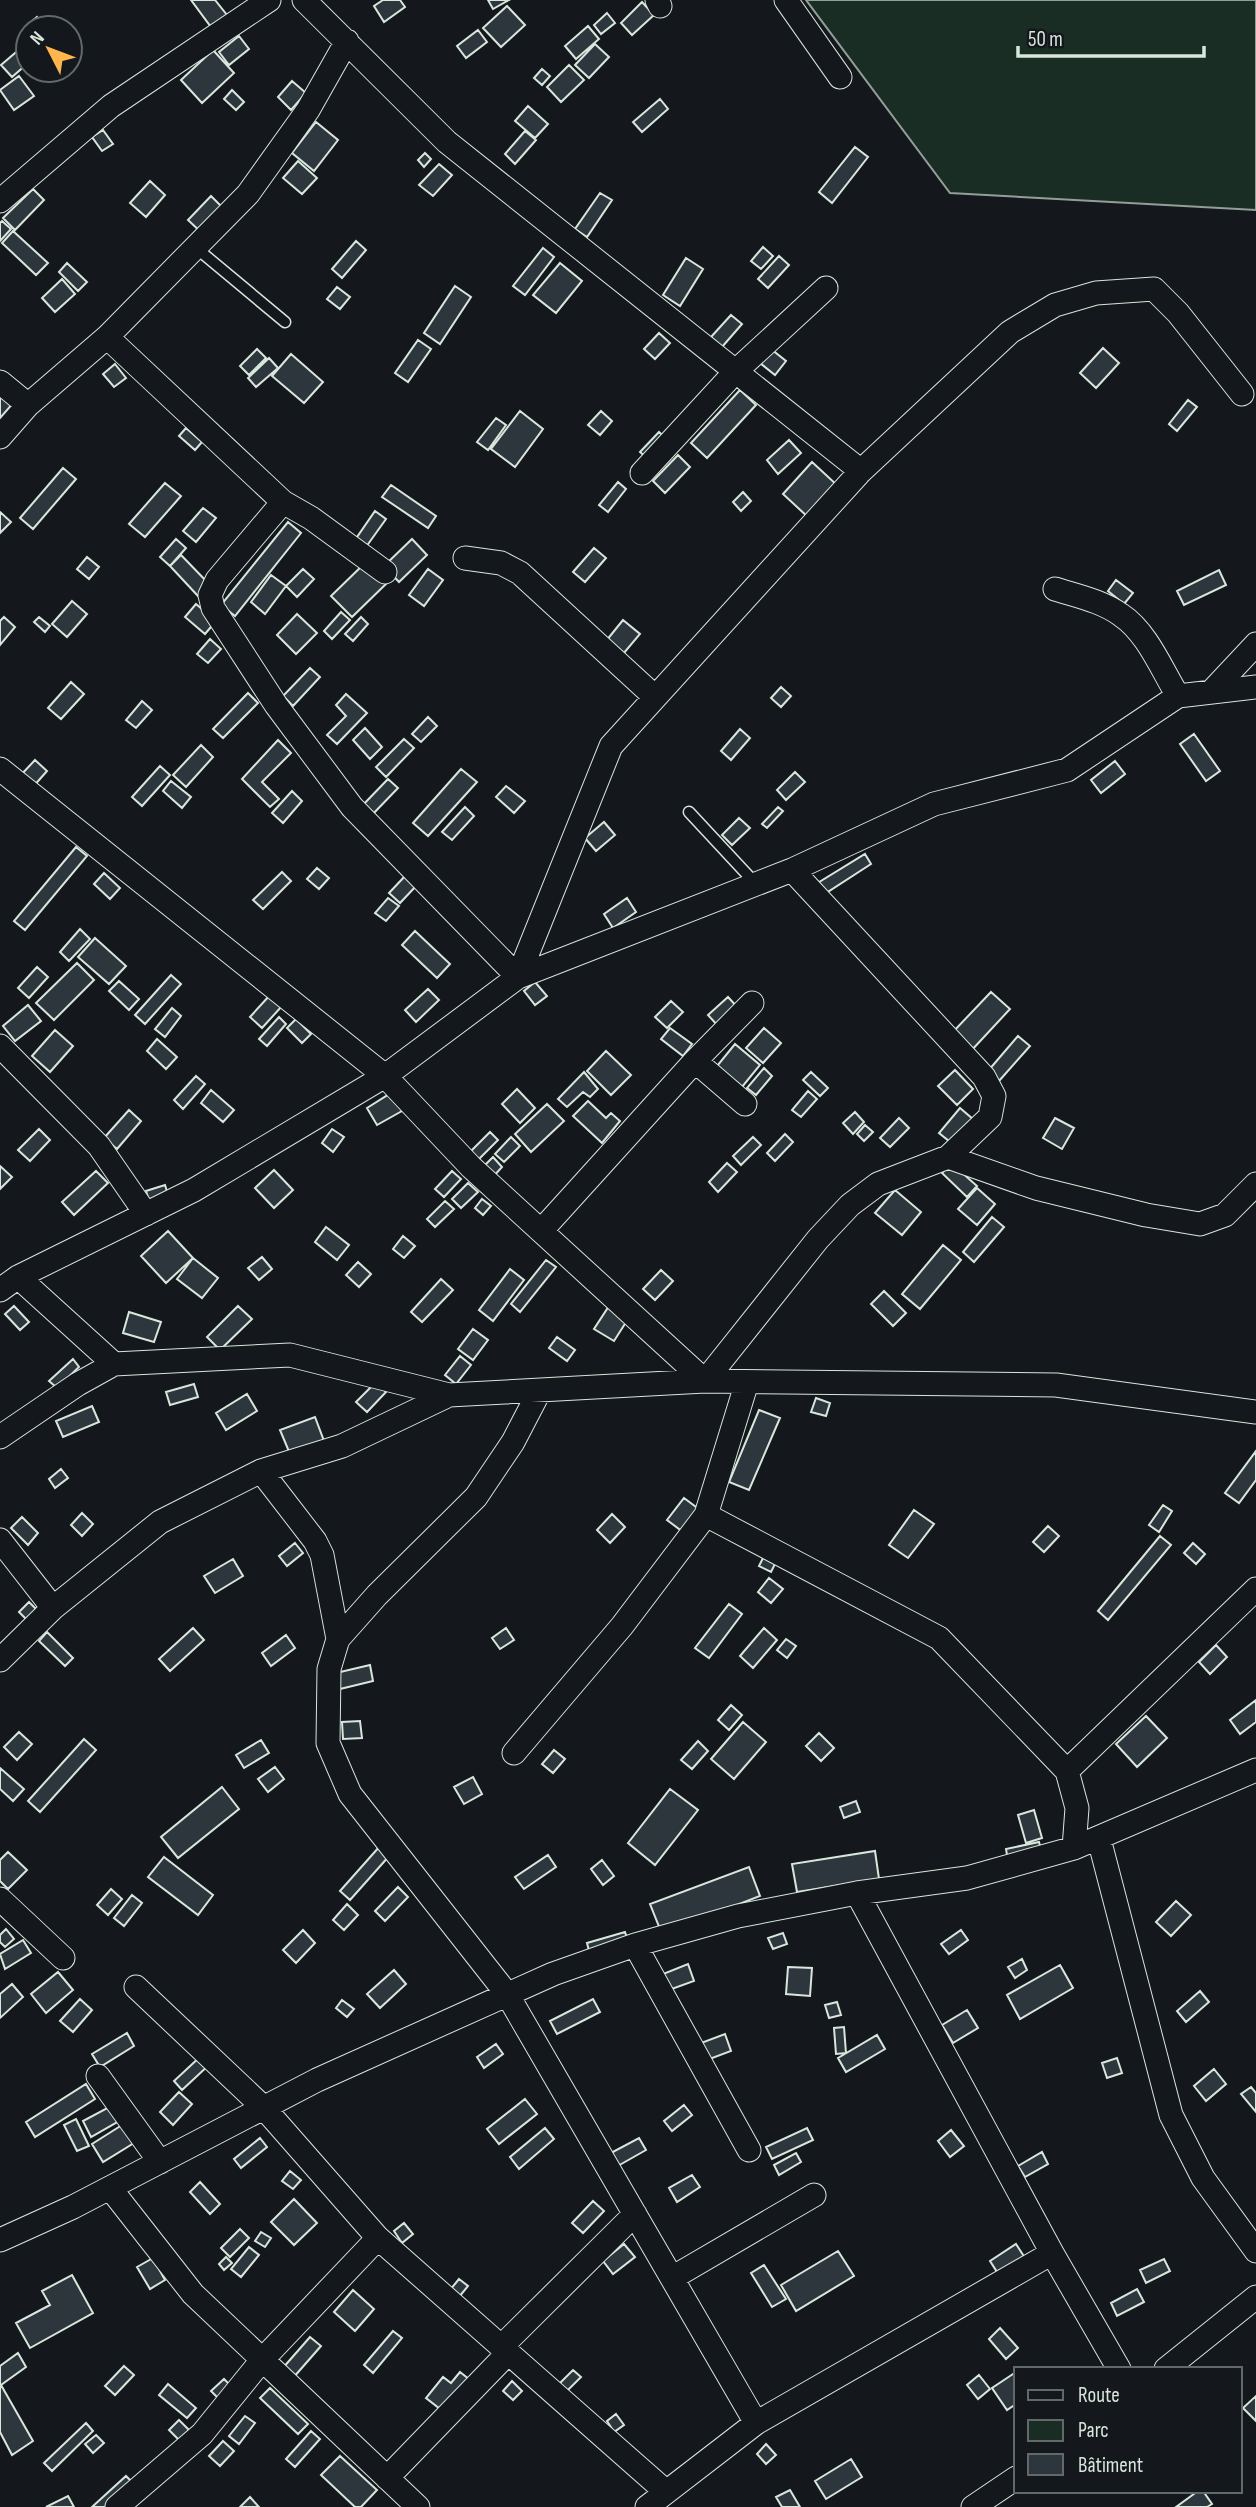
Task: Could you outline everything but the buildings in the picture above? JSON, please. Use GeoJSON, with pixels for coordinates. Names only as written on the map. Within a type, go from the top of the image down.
{"type":"FeatureCollection","features":[{"type":"Feature","properties":{"kind":"street"},"geometry":{"type":"LineString","coordinates":[[0,201],[111,106],[269,0]]}},
{"type":"Feature","properties":{"kind":"street"},"geometry":{"type":"LineString","coordinates":[[304,0],[447,142],[861,471]]}},
{"type":"Feature","properties":{"kind":"street"},"geometry":{"type":"LineString","coordinates":[[786,0],[840,77]]}},
{"type":"Feature","properties":{"kind":"street"},"geometry":{"type":"LineString","coordinates":[[0,437],[28,405],[107,337],[248,194],[308,110],[347,41]]}},
{"type":"Feature","properties":{"kind":"street"},"geometry":{"type":"LineString","coordinates":[[642,473],[736,371],[826,288]]}},
{"type":"Feature","properties":{"kind":"street"},"geometry":{"type":"LineString","coordinates":[[517,977],[611,746],[861,471],[1010,332],[1055,305],[1096,293],[1154,289],[1178,313],[1242,394]]}},
{"type":"Feature","properties":{"kind":"street"},"geometry":{"type":"LineString","coordinates":[[107,337],[283,502],[311,517],[385,572]]}},
{"type":"Feature","properties":{"kind":"street"},"geometry":{"type":"LineString","coordinates":[[0,382],[28,405]]}},
{"type":"Feature","properties":{"kind":"street"},"geometry":{"type":"LineString","coordinates":[[283,502],[217,580],[210,595],[213,608],[276,705],[352,807],[517,977]]}},
{"type":"Feature","properties":{"kind":"street"},"geometry":{"type":"LineString","coordinates":[[465,558],[500,563],[520,573],[655,697]]}},
{"type":"Feature","properties":{"kind":"street"},"geometry":{"type":"LineString","coordinates":[[1055,589],[1089,599],[1121,614],[1133,625],[1178,696]]}},
{"type":"Feature","properties":{"kind":"street"},"geometry":{"type":"LineString","coordinates":[[1211,692],[1256,644]]}},
{"type":"Feature","properties":{"kind":"street"},"geometry":{"type":"LineString","coordinates":[[114,1364],[9,1284],[194,1191],[385,1076],[517,977],[792,870],[934,804],[1067,769],[1178,696],[1256,687]]}},
{"type":"Feature","properties":{"kind":"street"},"geometry":{"type":"LineString","coordinates":[[0,769],[385,1076],[471,1167],[705,1381]]}},
{"type":"Feature","properties":{"kind":"street"},"geometry":{"type":"LineString","coordinates":[[705,1381],[818,1239],[850,1205],[878,1184],[948,1157],[990,1117],[994,1096],[984,1077],[792,870]]}},
{"type":"Feature","properties":{"kind":"street"},"geometry":{"type":"LineString","coordinates":[[541,1231],[695,1061],[752,1003]]}},
{"type":"Feature","properties":{"kind":"street"},"geometry":{"type":"LineString","coordinates":[[0,1046],[99,1146],[146,1214]]}},
{"type":"Feature","properties":{"kind":"street"},"geometry":{"type":"LineString","coordinates":[[695,1061],[745,1104]]}},
{"type":"Feature","properties":{"kind":"street"},"geometry":{"type":"LineString","coordinates":[[948,1157],[1036,1188],[1146,1215],[1200,1224],[1224,1215],[1256,1184]]}},
{"type":"Feature","properties":{"kind":"street"},"geometry":{"type":"LineString","coordinates":[[0,1437],[78,1384],[114,1364],[290,1355],[449,1395],[705,1381],[1056,1385],[1256,1412]]}},
{"type":"Feature","properties":{"kind":"street"},"geometry":{"type":"LineString","coordinates":[[514,1753],[622,1626],[706,1515],[747,1382]]}},
{"type":"Feature","properties":{"kind":"street"},"geometry":{"type":"LineString","coordinates":[[539,1392],[513,1442],[476,1497],[377,1595],[338,1639],[329,1670],[328,1743],[350,1794],[508,1994],[756,2423]]}},
{"type":"Feature","properties":{"kind":"street"},"geometry":{"type":"LineString","coordinates":[[0,1660],[53,1608],[160,1522],[261,1471],[342,1446],[449,1395]]}},
{"type":"Feature","properties":{"kind":"street"},"geometry":{"type":"LineString","coordinates":[[261,1471],[315,1541],[322,1555],[338,1639]]}},
{"type":"Feature","properties":{"kind":"street"},"geometry":{"type":"LineString","coordinates":[[706,1515],[939,1638],[1067,1771],[1077,1808],[1074,1848]]}},
{"type":"Feature","properties":{"kind":"street"},"geometry":{"type":"LineString","coordinates":[[0,1540],[53,1608]]}},
{"type":"Feature","properties":{"kind":"street"},"geometry":{"type":"LineString","coordinates":[[1067,1771],[1256,1589]]}},
{"type":"Feature","properties":{"kind":"street"},"geometry":{"type":"LineString","coordinates":[[0,2240],[110,2188],[317,2080],[553,1974],[635,1945],[738,1916],[857,1892],[967,1878],[1074,1848],[1256,1770]]}},
{"type":"Feature","properties":{"kind":"street"},"geometry":{"type":"LineString","coordinates":[[1099,1839],[1171,2115],[1203,2178],[1256,2251]]}},
{"type":"Feature","properties":{"kind":"street"},"geometry":{"type":"LineString","coordinates":[[857,1892],[1052,2253],[1118,2367]]}},
{"type":"Feature","properties":{"kind":"street"},"geometry":{"type":"LineString","coordinates":[[0,1899],[63,1958]]}},
{"type":"Feature","properties":{"kind":"street"},"geometry":{"type":"LineString","coordinates":[[635,1945],[749,2150]]}},
{"type":"Feature","properties":{"kind":"street"},"geometry":{"type":"LineString","coordinates":[[136,1987],[264,2108],[378,2238],[664,2490]]}},
{"type":"Feature","properties":{"kind":"street"},"geometry":{"type":"LineString","coordinates":[[97,2076],[160,2162]]}},
{"type":"Feature","properties":{"kind":"street"},"geometry":{"type":"LineString","coordinates":[[110,2188],[193,2294],[418,2507]]}},
{"type":"Feature","properties":{"kind":"street"},"geometry":{"type":"LineString","coordinates":[[672,2278],[814,2196]]}},
{"type":"Feature","properties":{"kind":"street"},"geometry":{"type":"LineString","coordinates":[[387,2478],[504,2350],[635,2214]]}},
{"type":"Feature","properties":{"kind":"street"},"geometry":{"type":"LineString","coordinates":[[117,2507],[202,2434],[262,2360],[378,2238]]}},
{"type":"Feature","properties":{"kind":"street"},"geometry":{"type":"LineString","coordinates":[[647,2507],[664,2490],[756,2423],[1052,2253]]}},
{"type":"Feature","properties":{"kind":"street"},"geometry":{"type":"LineString","coordinates":[[1168,2367],[1256,2297]]}},
{"type":"Feature","properties":{"kind":"street"},"geometry":{"type":"LineString","coordinates":[[973,2507],[1014,2479]]}},
{"type":"Feature","properties":{"kind":"lane"},"geometry":{"type":"LineString","coordinates":[[195,247],[285,323]]}},
{"type":"Feature","properties":{"kind":"lane"},"geometry":{"type":"LineString","coordinates":[[689,812],[756,884]]}},
{"type":"Feature","properties":{"kind":"green space"},"geometry":{"type":"Polygon","coordinates":[[[806,0],[1256,0],[1256,210],[950,193],[806,0]]]}}]}
